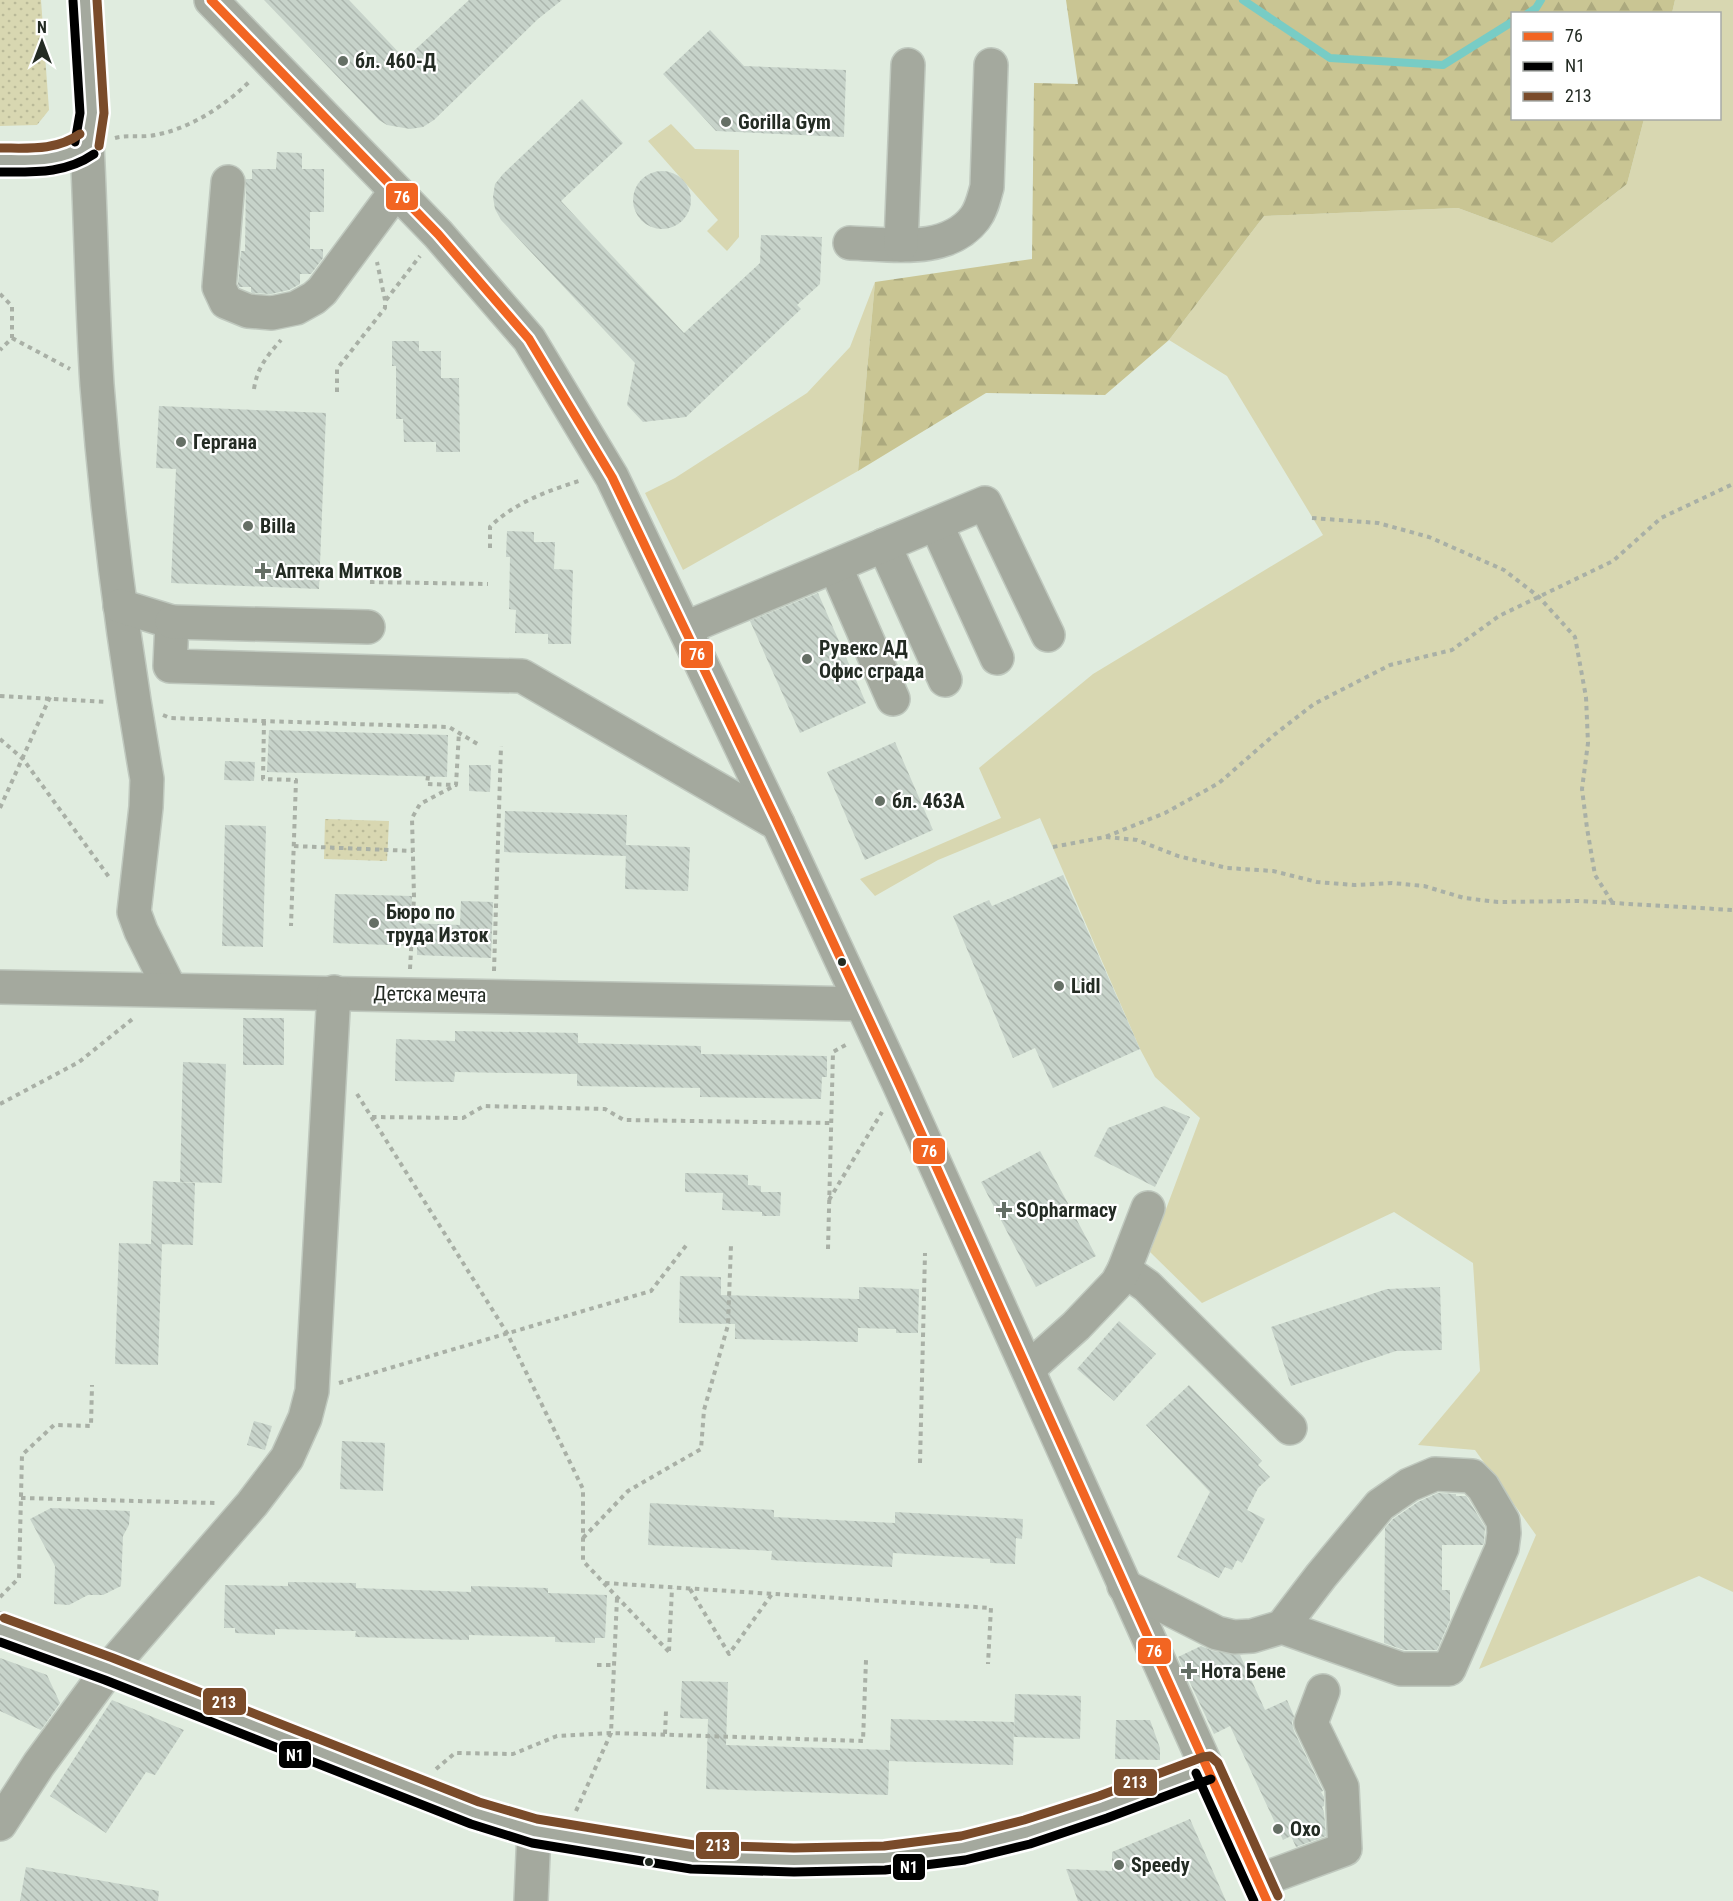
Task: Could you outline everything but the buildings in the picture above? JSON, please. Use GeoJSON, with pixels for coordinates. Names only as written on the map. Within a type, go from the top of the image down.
{"type":"FeatureCollection","features":[{"type":"Feature","properties":{"kind":"street"},"geometry":{"type":"LineString","coordinates":[[85,0],[92,114],[87,144],[97,384],[120,606],[147,778],[146,807],[134,912],[170,989]]}},
{"type":"Feature","properties":{"kind":"street"},"geometry":{"type":"LineString","coordinates":[[212,0],[438,234],[529,339],[610,472],[686,628],[899,1084],[1263,1891],[1345,1849],[1342,1787],[1311,1723],[1323,1691]]}},
{"type":"Feature","properties":{"kind":"street"},"geometry":{"type":"LineString","coordinates":[[902,245],[908,64]]}},
{"type":"Feature","properties":{"kind":"street"},"geometry":{"type":"LineString","coordinates":[[850,243],[902,245],[935,243],[953,236],[976,217],[987,187],[991,65]]}},
{"type":"Feature","properties":{"kind":"street"},"geometry":{"type":"LineString","coordinates":[[0,160],[65,157],[87,144]]}},
{"type":"Feature","properties":{"kind":"street"},"geometry":{"type":"LineString","coordinates":[[228,182],[219,287],[226,302],[248,312],[260,314],[296,308],[322,291],[396,191]]}},
{"type":"Feature","properties":{"kind":"street"},"geometry":{"type":"LineString","coordinates":[[686,628],[985,503],[1048,635]]}},
{"type":"Feature","properties":{"kind":"street"},"geometry":{"type":"LineString","coordinates":[[936,524],[997,658]]}},
{"type":"Feature","properties":{"kind":"street"},"geometry":{"type":"LineString","coordinates":[[885,545],[945,680]]}},
{"type":"Feature","properties":{"kind":"street"},"geometry":{"type":"LineString","coordinates":[[835,566],[893,699]]}},
{"type":"Feature","properties":{"kind":"street"},"geometry":{"type":"LineString","coordinates":[[120,606],[172,622],[368,627]]}},
{"type":"Feature","properties":{"kind":"street"},"geometry":{"type":"LineString","coordinates":[[172,622],[170,666],[522,676],[778,824]]}},
{"type":"Feature","properties":{"kind":"street","name":"Детска мечта"},"geometry":{"type":"LineString","coordinates":[[0,987],[493,996],[867,1017]]}},
{"type":"Feature","properties":{"kind":"street"},"geometry":{"type":"LineString","coordinates":[[0,1824],[39,1764],[109,1669],[252,1504],[287,1458],[306,1418],[312,1391],[334,992]]}},
{"type":"Feature","properties":{"kind":"street"},"geometry":{"type":"LineString","coordinates":[[1028,1370],[1076,1326],[1117,1283],[1148,1208]]}},
{"type":"Feature","properties":{"kind":"street"},"geometry":{"type":"LineString","coordinates":[[1124,1270],[1147,1286],[1290,1428]]}},
{"type":"Feature","properties":{"kind":"street"},"geometry":{"type":"LineString","coordinates":[[1124,1586],[1217,1633],[1234,1637],[1252,1636],[1282,1628],[1401,1669],[1449,1669],[1502,1548],[1503,1521],[1483,1487],[1472,1476],[1435,1473],[1408,1485],[1380,1505],[1321,1576],[1282,1628]]}},
{"type":"Feature","properties":{"kind":"street"},"geometry":{"type":"LineString","coordinates":[[0,1629],[109,1669],[475,1813],[534,1831],[693,1857],[794,1860],[885,1858],[963,1848],[1027,1832],[1208,1768]]}},
{"type":"Feature","properties":{"kind":"street"},"geometry":{"type":"LineString","coordinates":[[531,1901],[534,1831]]}},
{"type":"Feature","properties":{"kind":"path"},"geometry":{"type":"LineString","coordinates":[[87,144],[121,136],[148,136],[172,131],[194,122],[227,101],[271,59]]}},
{"type":"Feature","properties":{"kind":"path"},"geometry":{"type":"LineString","coordinates":[[337,392],[337,369],[385,308],[370,226]]}},
{"type":"Feature","properties":{"kind":"path"},"geometry":{"type":"LineString","coordinates":[[385,300],[438,234]]}},
{"type":"Feature","properties":{"kind":"path"},"geometry":{"type":"LineString","coordinates":[[0,294],[12,306],[12,338],[0,351]]}},
{"type":"Feature","properties":{"kind":"path"},"geometry":{"type":"LineString","coordinates":[[12,338],[97,384]]}},
{"type":"Feature","properties":{"kind":"path"},"geometry":{"type":"LineString","coordinates":[[490,548],[490,527],[502,514],[567,485],[610,472]]}},
{"type":"Feature","properties":{"kind":"path"},"geometry":{"type":"LineString","coordinates":[[1053,847],[1106,837],[1165,813],[1219,783],[1274,735],[1314,705],[1390,665],[1452,650],[1499,616],[1612,561],[1661,518],[1733,484]]}},
{"type":"Feature","properties":{"kind":"path"},"geometry":{"type":"LineString","coordinates":[[1312,519],[1378,523],[1429,537],[1504,570],[1539,597],[1575,637],[1586,697],[1588,743],[1582,789],[1587,828],[1595,876],[1612,902]]}},
{"type":"Feature","properties":{"kind":"path"},"geometry":{"type":"LineString","coordinates":[[369,582],[488,584]]}},
{"type":"Feature","properties":{"kind":"path"},"geometry":{"type":"LineString","coordinates":[[0,696],[50,697],[134,704],[170,718],[449,727],[481,746]]}},
{"type":"Feature","properties":{"kind":"path"},"geometry":{"type":"LineString","coordinates":[[0,808],[50,697]]}},
{"type":"Feature","properties":{"kind":"path"},"geometry":{"type":"LineString","coordinates":[[264,721],[262,779],[296,780],[291,926]]}},
{"type":"Feature","properties":{"kind":"path"},"geometry":{"type":"LineString","coordinates":[[456,785],[459,732]]}},
{"type":"Feature","properties":{"kind":"path"},"geometry":{"type":"LineString","coordinates":[[0,739],[23,759],[134,912]]}},
{"type":"Feature","properties":{"kind":"path"},"geometry":{"type":"LineString","coordinates":[[493,996],[501,746]]}},
{"type":"Feature","properties":{"kind":"path"},"geometry":{"type":"LineString","coordinates":[[428,776],[427,784],[456,785]]}},
{"type":"Feature","properties":{"kind":"path"},"geometry":{"type":"LineString","coordinates":[[411,958],[414,897],[412,819],[420,804],[456,785]]}},
{"type":"Feature","properties":{"kind":"path"},"geometry":{"type":"LineString","coordinates":[[1106,837],[1137,840],[1178,856],[1227,868],[1273,871],[1317,882],[1354,885],[1392,883],[1424,886],[1464,898],[1498,902],[1536,900],[1612,902],[1733,910]]}},
{"type":"Feature","properties":{"kind":"path"},"geometry":{"type":"LineString","coordinates":[[294,846],[413,851]]}},
{"type":"Feature","properties":{"kind":"path"},"geometry":{"type":"LineString","coordinates":[[0,1104],[79,1062],[170,989]]}},
{"type":"Feature","properties":{"kind":"path"},"geometry":{"type":"LineString","coordinates":[[828,1249],[833,1052],[867,1017]]}},
{"type":"Feature","properties":{"kind":"path"},"geometry":{"type":"LineString","coordinates":[[828,1201],[899,1084]]}},
{"type":"Feature","properties":{"kind":"path"},"geometry":{"type":"LineString","coordinates":[[354,1089],[507,1333],[584,1489],[583,1561],[669,1652],[672,1587]]}},
{"type":"Feature","properties":{"kind":"path"},"geometry":{"type":"LineString","coordinates":[[371,1117],[463,1118],[484,1106],[495,1106],[605,1109],[624,1120],[830,1123]]}},
{"type":"Feature","properties":{"kind":"path"},"geometry":{"type":"LineString","coordinates":[[312,1391],[651,1291],[688,1243]]}},
{"type":"Feature","properties":{"kind":"path"},"geometry":{"type":"LineString","coordinates":[[583,1539],[628,1491],[701,1449],[704,1410],[728,1325],[731,1245]]}},
{"type":"Feature","properties":{"kind":"path"},"geometry":{"type":"LineString","coordinates":[[920,1463],[925,1253]]}},
{"type":"Feature","properties":{"kind":"path"},"geometry":{"type":"LineString","coordinates":[[0,1598],[19,1578],[22,1455],[54,1425],[91,1426],[92,1385]]}},
{"type":"Feature","properties":{"kind":"path"},"geometry":{"type":"LineString","coordinates":[[21,1498],[252,1504]]}},
{"type":"Feature","properties":{"kind":"path"},"geometry":{"type":"LineString","coordinates":[[604,1583],[992,1608],[988,1664]]}},
{"type":"Feature","properties":{"kind":"path"},"geometry":{"type":"LineString","coordinates":[[690,1589],[729,1654],[772,1594]]}},
{"type":"Feature","properties":{"kind":"path"},"geometry":{"type":"LineString","coordinates":[[575,1814],[611,1733],[617,1597]]}},
{"type":"Feature","properties":{"kind":"path"},"geometry":{"type":"LineString","coordinates":[[413,1789],[455,1753],[513,1754],[556,1736],[611,1733],[665,1734],[863,1742],[866,1660]]}},
{"type":"Feature","properties":{"kind":"path"},"geometry":{"type":"LineString","coordinates":[[597,1665],[614,1665]]}},
{"type":"Feature","properties":{"kind":"path"},"geometry":{"type":"LineString","coordinates":[[665,1734],[666,1711]]}},
{"type":"Feature","properties":{"kind":"green space"},"geometry":{"type":"Polygon","coordinates":[[[0,0],[41,0],[49,110],[37,125],[0,126],[0,0]]]}},
{"type":"Feature","properties":{"kind":"green space"},"geometry":{"type":"Polygon","coordinates":[[[1066,0],[1675,0],[1672,12],[1511,12],[1511,120],[1644,120],[1627,184],[1552,243],[1458,208],[1264,216],[1169,340],[1105,395],[986,393],[858,471],[875,282],[1032,259],[1034,83],[1078,84],[1066,0]]]}},
{"type":"Feature","properties":{"kind":"green space"},"geometry":{"type":"Polygon","coordinates":[[[1675,0],[1733,0],[1733,1592],[1699,1576],[1479,1669],[1536,1535],[1475,1450],[1418,1445],[1480,1371],[1473,1263],[1394,1212],[1202,1303],[1150,1252],[1200,1118],[1155,1077],[1140,1049],[1040,818],[938,860],[875,896],[860,879],[1001,818],[979,768],[1093,674],[1323,535],[1227,376],[1169,340],[1264,216],[1458,208],[1552,243],[1627,184],[1644,120],[1721,120],[1721,12],[1672,12],[1675,0]]]}},
{"type":"Feature","properties":{"kind":"green space"},"geometry":{"type":"Polygon","coordinates":[[[671,124],[695,149],[739,150],[739,237],[727,251],[707,231],[718,220],[648,141],[671,124]]]}},
{"type":"Feature","properties":{"kind":"green space"},"geometry":{"type":"Polygon","coordinates":[[[875,282],[858,471],[683,570],[645,493],[675,478],[807,393],[850,347],[875,282]]]}},
{"type":"Feature","properties":{"kind":"green space"},"geometry":{"type":"Polygon","coordinates":[[[325,819],[389,821],[387,861],[324,859],[325,819]]]}},
{"type":"Feature","properties":{"kind":"waterway"},"geometry":{"type":"LineString","coordinates":[[1243,0],[1330,58],[1443,65],[1511,23]]}},
{"type":"Feature","properties":{"kind":"waterway"},"geometry":{"type":"LineString","coordinates":[[1530,12],[1541,0]]}},
{"type":"Feature","properties":{"kind":"transit line","name":"213"},"geometry":{"type":"LineString","coordinates":[[97,0],[104,113],[99,146]]}},
{"type":"Feature","properties":{"kind":"transit line","name":"76"},"geometry":{"type":"LineString","coordinates":[[211,0],[438,234],[529,339],[612,477],[899,1084],[1267,1901]]}},
{"type":"Feature","properties":{"kind":"transit line","name":"N1"},"geometry":{"type":"LineString","coordinates":[[73,1],[80,113],[75,142]]}},
{"type":"Feature","properties":{"kind":"transit line","name":"213"},"geometry":{"type":"LineString","coordinates":[[0,148],[52,146],[80,134]]}},
{"type":"Feature","properties":{"kind":"transit line","name":"N1"},"geometry":{"type":"LineString","coordinates":[[0,172],[37,172],[60,168],[83,161],[94,154]]}},
{"type":"Feature","properties":{"kind":"transit line","name":"213"},"geometry":{"type":"LineString","coordinates":[[4,1618],[113,1658],[479,1802],[537,1819],[694,1845],[794,1848],[884,1846],[961,1836],[1024,1820],[1099,1796],[1210,1756],[1218,1763],[1278,1896]]}},
{"type":"Feature","properties":{"kind":"transit line","name":"N1"},"geometry":{"type":"LineString","coordinates":[[0,1642],[105,1680],[471,1824],[532,1843],[691,1869],[794,1872],[885,1870],[965,1860],[1030,1844],[1211,1779]]}},
{"type":"Feature","properties":{"kind":"transit line","name":"N1"},"geometry":{"type":"LineString","coordinates":[[1196,1773],[1254,1901]]}},
{"type":"Feature","properties":{"kind":"place","name":"бл. 460-Д"},"geometry":{"type":"Point","coordinates":[343,61]}},
{"type":"Feature","properties":{"kind":"place","name":"Gorilla Gym"},"geometry":{"type":"Point","coordinates":[726,122]}},
{"type":"Feature","properties":{"kind":"place","name":"Гергана"},"geometry":{"type":"Point","coordinates":[181,442]}},
{"type":"Feature","properties":{"kind":"place","name":"Billa"},"geometry":{"type":"Point","coordinates":[248,526]}},
{"type":"Feature","properties":{"kind":"place","name":"Аптека Митков"},"geometry":{"type":"Point","coordinates":[263,571]}},
{"type":"Feature","properties":{"kind":"place","name":"Рувекс АД Офис сграда"},"geometry":{"type":"Point","coordinates":[807,659]}},
{"type":"Feature","properties":{"kind":"place","name":"бл. 463А"},"geometry":{"type":"Point","coordinates":[880,801]}},
{"type":"Feature","properties":{"kind":"place","name":"Бюро по труда Изток"},"geometry":{"type":"Point","coordinates":[374,923]}},
{"type":"Feature","properties":{"kind":"place","name":"Lidl"},"geometry":{"type":"Point","coordinates":[1059,986]}},
{"type":"Feature","properties":{"kind":"place","name":"SOpharmacy"},"geometry":{"type":"Point","coordinates":[1004,1210]}},
{"type":"Feature","properties":{"kind":"place","name":"Нота Бене"},"geometry":{"type":"Point","coordinates":[1189,1671]}},
{"type":"Feature","properties":{"kind":"place","name":"Охо"},"geometry":{"type":"Point","coordinates":[1278,1829]}},
{"type":"Feature","properties":{"kind":"place","name":"Speedy"},"geometry":{"type":"Point","coordinates":[1119,1865]}}]}
